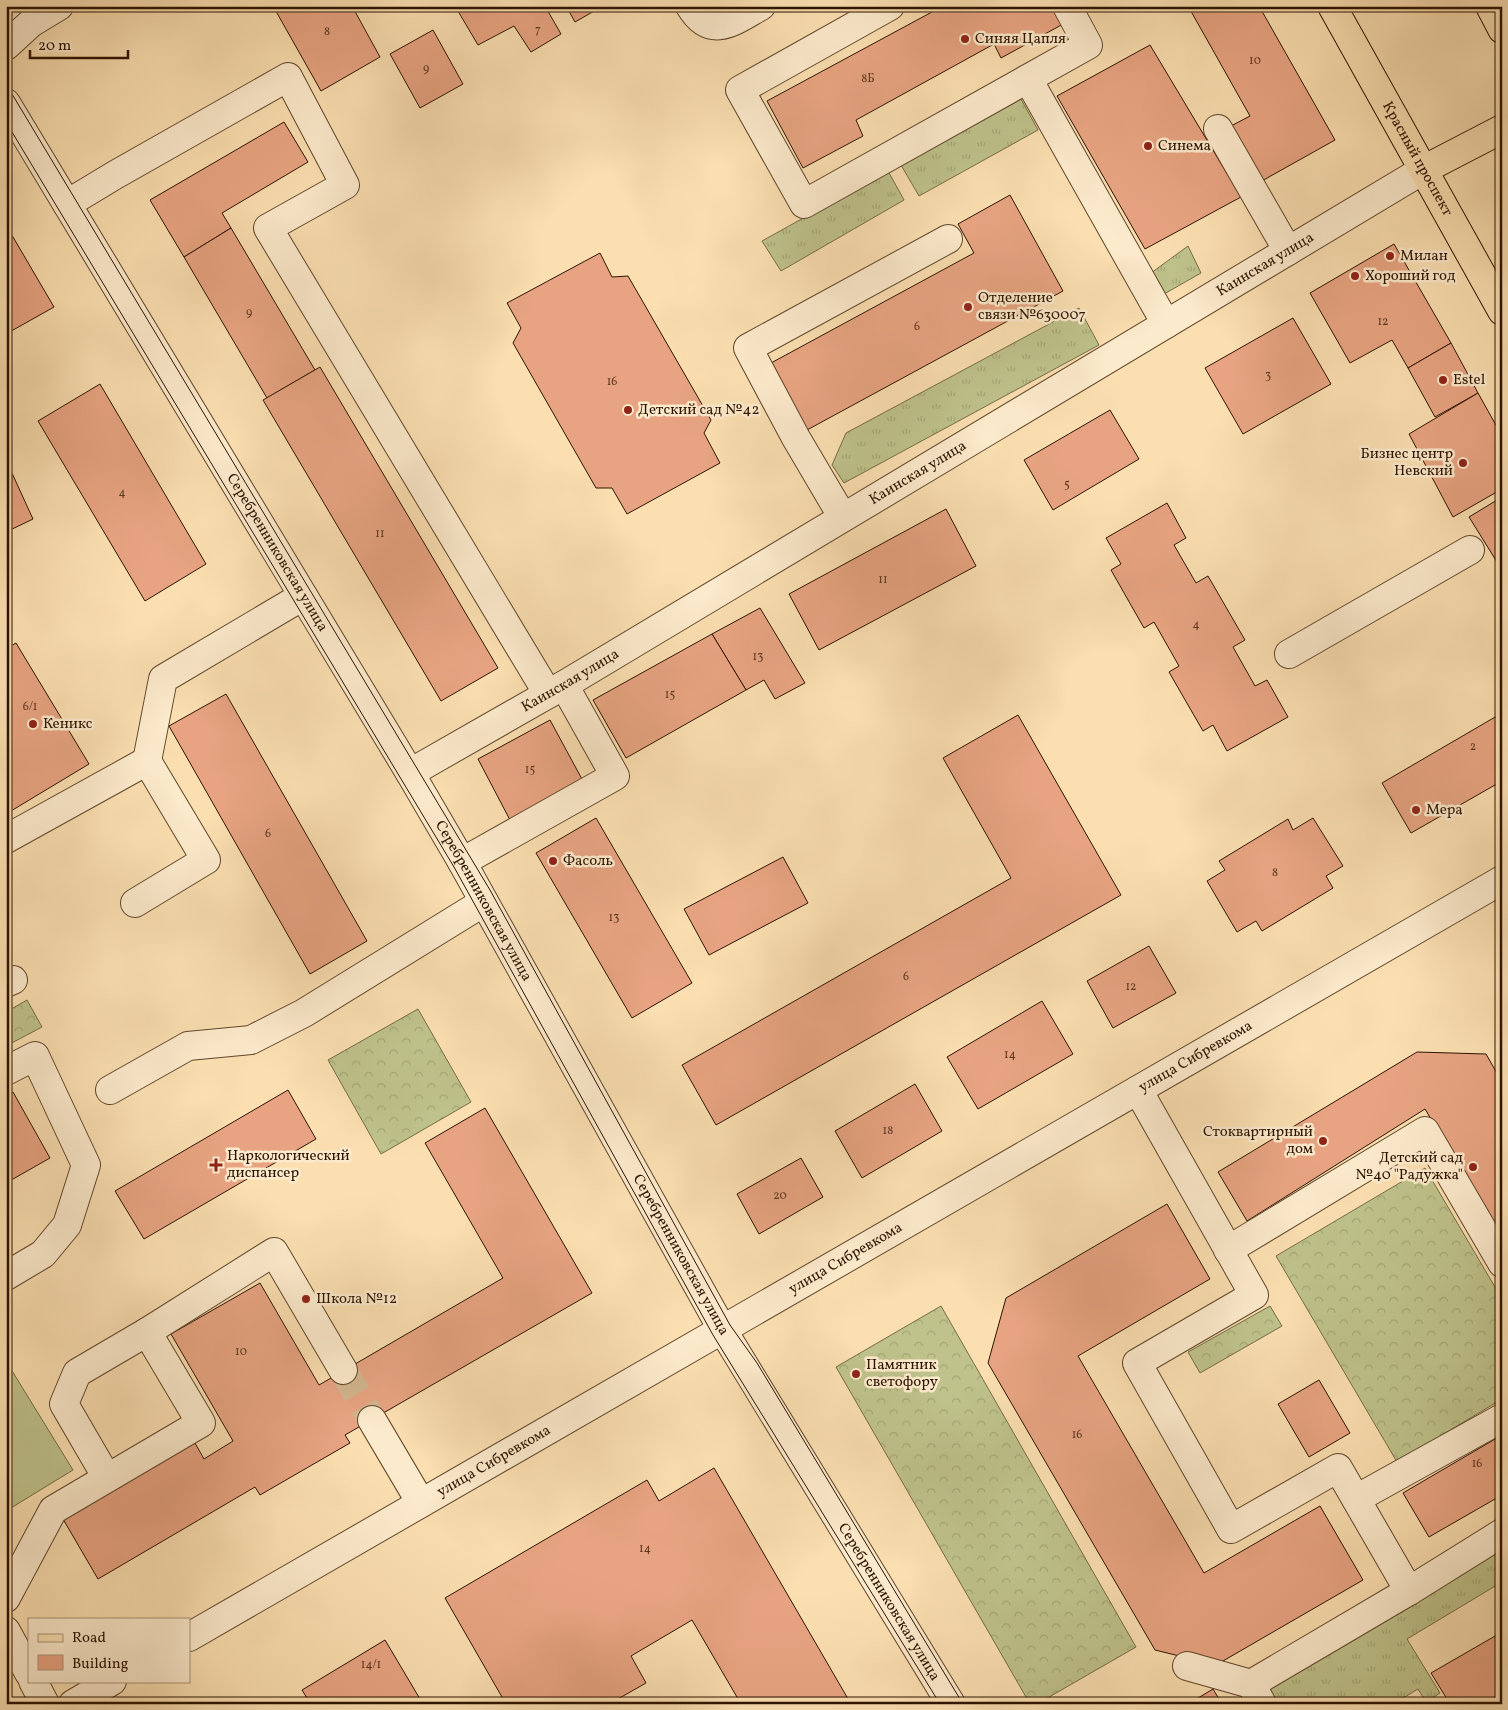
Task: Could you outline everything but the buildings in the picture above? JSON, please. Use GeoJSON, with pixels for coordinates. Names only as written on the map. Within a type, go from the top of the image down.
{"type":"FeatureCollection","features":[{"type":"Feature","properties":{"kind":"main road","name":"Красный проспект"},"geometry":{"type":"LineString","coordinates":[[1332,6],[1502,311]]}},
{"type":"Feature","properties":{"kind":"main road"},"geometry":{"type":"LineString","coordinates":[[1490,6],[1502,29]]}},
{"type":"Feature","properties":{"kind":"main road"},"geometry":{"type":"LineString","coordinates":[[1423,170],[1502,129]]}},
{"type":"Feature","properties":{"kind":"street"},"geometry":{"type":"LineString","coordinates":[[6,46],[31,23],[59,6]]}},
{"type":"Feature","properties":{"kind":"street"},"geometry":{"type":"LineString","coordinates":[[690,6],[696,17],[711,26],[726,26],[761,6]]}},
{"type":"Feature","properties":{"kind":"street"},"geometry":{"type":"LineString","coordinates":[[890,6],[740,90],[804,204],[1088,45],[1067,6]]}},
{"type":"Feature","properties":{"kind":"street"},"geometry":{"type":"LineString","coordinates":[[67,204],[288,77],[344,185],[268,228],[556,689],[615,776],[462,862]]}},
{"type":"Feature","properties":{"kind":"street"},"geometry":{"type":"LineString","coordinates":[[1028,80],[1166,324]]}},
{"type":"Feature","properties":{"kind":"street","name":"Серебренниковская улица"},"geometry":{"type":"LineString","coordinates":[[6,103],[410,773],[462,862],[722,1329],[951,1704]]}},
{"type":"Feature","properties":{"kind":"street"},"geometry":{"type":"LineString","coordinates":[[1218,129],[1288,251]]}},
{"type":"Feature","properties":{"kind":"street","name":"Каинская улица"},"geometry":{"type":"LineString","coordinates":[[410,773],[556,689],[842,516],[1423,170]]}},
{"type":"Feature","properties":{"kind":"street"},"geometry":{"type":"LineString","coordinates":[[842,516],[796,438],[748,348],[948,239]]}},
{"type":"Feature","properties":{"kind":"street"},"geometry":{"type":"LineString","coordinates":[[1290,654],[1470,550]]}},
{"type":"Feature","properties":{"kind":"street"},"geometry":{"type":"LineString","coordinates":[[135,903],[206,860],[147,761],[163,679],[303,596]]}},
{"type":"Feature","properties":{"kind":"street"},"geometry":{"type":"LineString","coordinates":[[6,839],[147,761]]}},
{"type":"Feature","properties":{"kind":"street","name":"улица Сибревкома"},"geometry":{"type":"LineString","coordinates":[[190,1636],[1502,880]]}},
{"type":"Feature","properties":{"kind":"street"},"geometry":{"type":"LineString","coordinates":[[110,1090],[188,1046],[251,1040],[304,1013],[484,902]]}},
{"type":"Feature","properties":{"kind":"street"},"geometry":{"type":"LineString","coordinates":[[6,1071],[35,1056],[86,1165],[67,1225],[43,1254],[6,1276]]}},
{"type":"Feature","properties":{"kind":"street"},"geometry":{"type":"LineString","coordinates":[[1138,1090],[1254,1295],[1137,1363],[1231,1528],[1338,1468],[1409,1591]]}},
{"type":"Feature","properties":{"kind":"street"},"geometry":{"type":"LineString","coordinates":[[1228,1250],[1425,1131],[1502,1263]]}},
{"type":"Feature","properties":{"kind":"street"},"geometry":{"type":"LineString","coordinates":[[107,1478],[64,1404],[77,1373],[274,1252],[343,1370]]}},
{"type":"Feature","properties":{"kind":"street"},"geometry":{"type":"LineString","coordinates":[[6,1598],[53,1510],[200,1424],[146,1332]]}},
{"type":"Feature","properties":{"kind":"street"},"geometry":{"type":"LineString","coordinates":[[1356,1499],[1502,1418]]}},
{"type":"Feature","properties":{"kind":"street"},"geometry":{"type":"LineString","coordinates":[[372,1420],[421,1503]]}},
{"type":"Feature","properties":{"kind":"street"},"geometry":{"type":"LineString","coordinates":[[1187,1666],[1257,1694],[1409,1591],[1502,1533]]}},
{"type":"Feature","properties":{"kind":"street"},"geometry":{"type":"LineString","coordinates":[[6,1631],[28,1671]]}},
{"type":"Feature","properties":{"kind":"street"},"geometry":{"type":"LineString","coordinates":[[34,1682],[45,1704]]}},
{"type":"Feature","properties":{"kind":"street"},"geometry":{"type":"LineString","coordinates":[[73,1704],[110,1682]]}},
{"type":"Feature","properties":{"kind":"green space"},"geometry":{"type":"Polygon","coordinates":[[[1021,99],[1038,130],[919,196],[901,165],[1021,99]]]}},
{"type":"Feature","properties":{"kind":"green space"},"geometry":{"type":"Polygon","coordinates":[[[888,171],[904,200],[781,271],[762,241],[888,171]]]}},
{"type":"Feature","properties":{"kind":"green space"},"geometry":{"type":"Polygon","coordinates":[[[1188,246],[1201,273],[1164,294],[1151,273],[1188,246]]]}},
{"type":"Feature","properties":{"kind":"green space"},"geometry":{"type":"Polygon","coordinates":[[[1079,308],[1099,345],[844,483],[832,465],[846,433],[1079,308]]]}},
{"type":"Feature","properties":{"kind":"green space"},"geometry":{"type":"Polygon","coordinates":[[[27,1000],[42,1027],[6,1046],[6,1012],[27,1000]]]}},
{"type":"Feature","properties":{"kind":"green space"},"geometry":{"type":"Polygon","coordinates":[[[418,1009],[471,1102],[381,1154],[328,1060],[418,1009]]]}},
{"type":"Feature","properties":{"kind":"green space"},"geometry":{"type":"Polygon","coordinates":[[[1425,1168],[1502,1299],[1502,1399],[1397,1462],[1276,1256],[1425,1168]]]}},
{"type":"Feature","properties":{"kind":"green space"},"geometry":{"type":"Polygon","coordinates":[[[941,1306],[1136,1647],[1037,1704],[1030,1704],[836,1367],[941,1306]]]}},
{"type":"Feature","properties":{"kind":"green space"},"geometry":{"type":"Polygon","coordinates":[[[1270,1306],[1282,1326],[1200,1373],[1188,1352],[1270,1306]]]}},
{"type":"Feature","properties":{"kind":"green space"},"geometry":{"type":"Polygon","coordinates":[[[6,1361],[73,1470],[6,1511],[6,1361]]]}},
{"type":"Feature","properties":{"kind":"green space"},"geometry":{"type":"Polygon","coordinates":[[[1502,1543],[1502,1582],[1407,1639],[1440,1693],[1426,1702],[1418,1689],[1393,1704],[1263,1704],[1255,1691],[1502,1543]]]}},
{"type":"Feature","properties":{"kind":"tunnel"},"geometry":{"type":"LineString","coordinates":[[343,1370],[372,1420]]}},
{"type":"Feature","properties":{"kind":"tram line"},"geometry":{"type":"LineString","coordinates":[[6,84],[490,890],[730,1325],[757,1363],[963,1704]]}},
{"type":"Feature","properties":{"kind":"tram line"},"geometry":{"type":"LineString","coordinates":[[6,122],[454,867],[713,1335],[940,1704]]}},
{"type":"Feature","properties":{"kind":"place","name":"Синяя Цапля"},"geometry":{"type":"Point","coordinates":[965,39]}},
{"type":"Feature","properties":{"kind":"place","name":"Синема"},"geometry":{"type":"Point","coordinates":[1148,146]}},
{"type":"Feature","properties":{"kind":"place","name":"Милан"},"geometry":{"type":"Point","coordinates":[1390,256]}},
{"type":"Feature","properties":{"kind":"place","name":"Хороший год"},"geometry":{"type":"Point","coordinates":[1355,276]}},
{"type":"Feature","properties":{"kind":"place","name":"Отделение связи №630007"},"geometry":{"type":"Point","coordinates":[968,307]}},
{"type":"Feature","properties":{"kind":"place","name":"Estel"},"geometry":{"type":"Point","coordinates":[1443,380]}},
{"type":"Feature","properties":{"kind":"place","name":"Детский сад №42"},"geometry":{"type":"Point","coordinates":[628,410]}},
{"type":"Feature","properties":{"kind":"place","name":"Бизнес центр Невский"},"geometry":{"type":"Point","coordinates":[1463,463]}},
{"type":"Feature","properties":{"kind":"place","name":"Кеникс"},"geometry":{"type":"Point","coordinates":[33,724]}},
{"type":"Feature","properties":{"kind":"place","name":"Мера"},"geometry":{"type":"Point","coordinates":[1416,810]}},
{"type":"Feature","properties":{"kind":"place","name":"Фасоль"},"geometry":{"type":"Point","coordinates":[553,861]}},
{"type":"Feature","properties":{"kind":"place","name":"Стоквартирный дом"},"geometry":{"type":"Point","coordinates":[1323,1141]}},
{"type":"Feature","properties":{"kind":"place","name":"Наркологический диспансер"},"geometry":{"type":"Point","coordinates":[216,1165]}},
{"type":"Feature","properties":{"kind":"place","name":"Детский сад №40 \"Радужка\""},"geometry":{"type":"Point","coordinates":[1473,1167]}},
{"type":"Feature","properties":{"kind":"place","name":"Школа №12"},"geometry":{"type":"Point","coordinates":[306,1299]}},
{"type":"Feature","properties":{"kind":"place","name":"Памятник светофору"},"geometry":{"type":"Point","coordinates":[856,1374]}}]}
